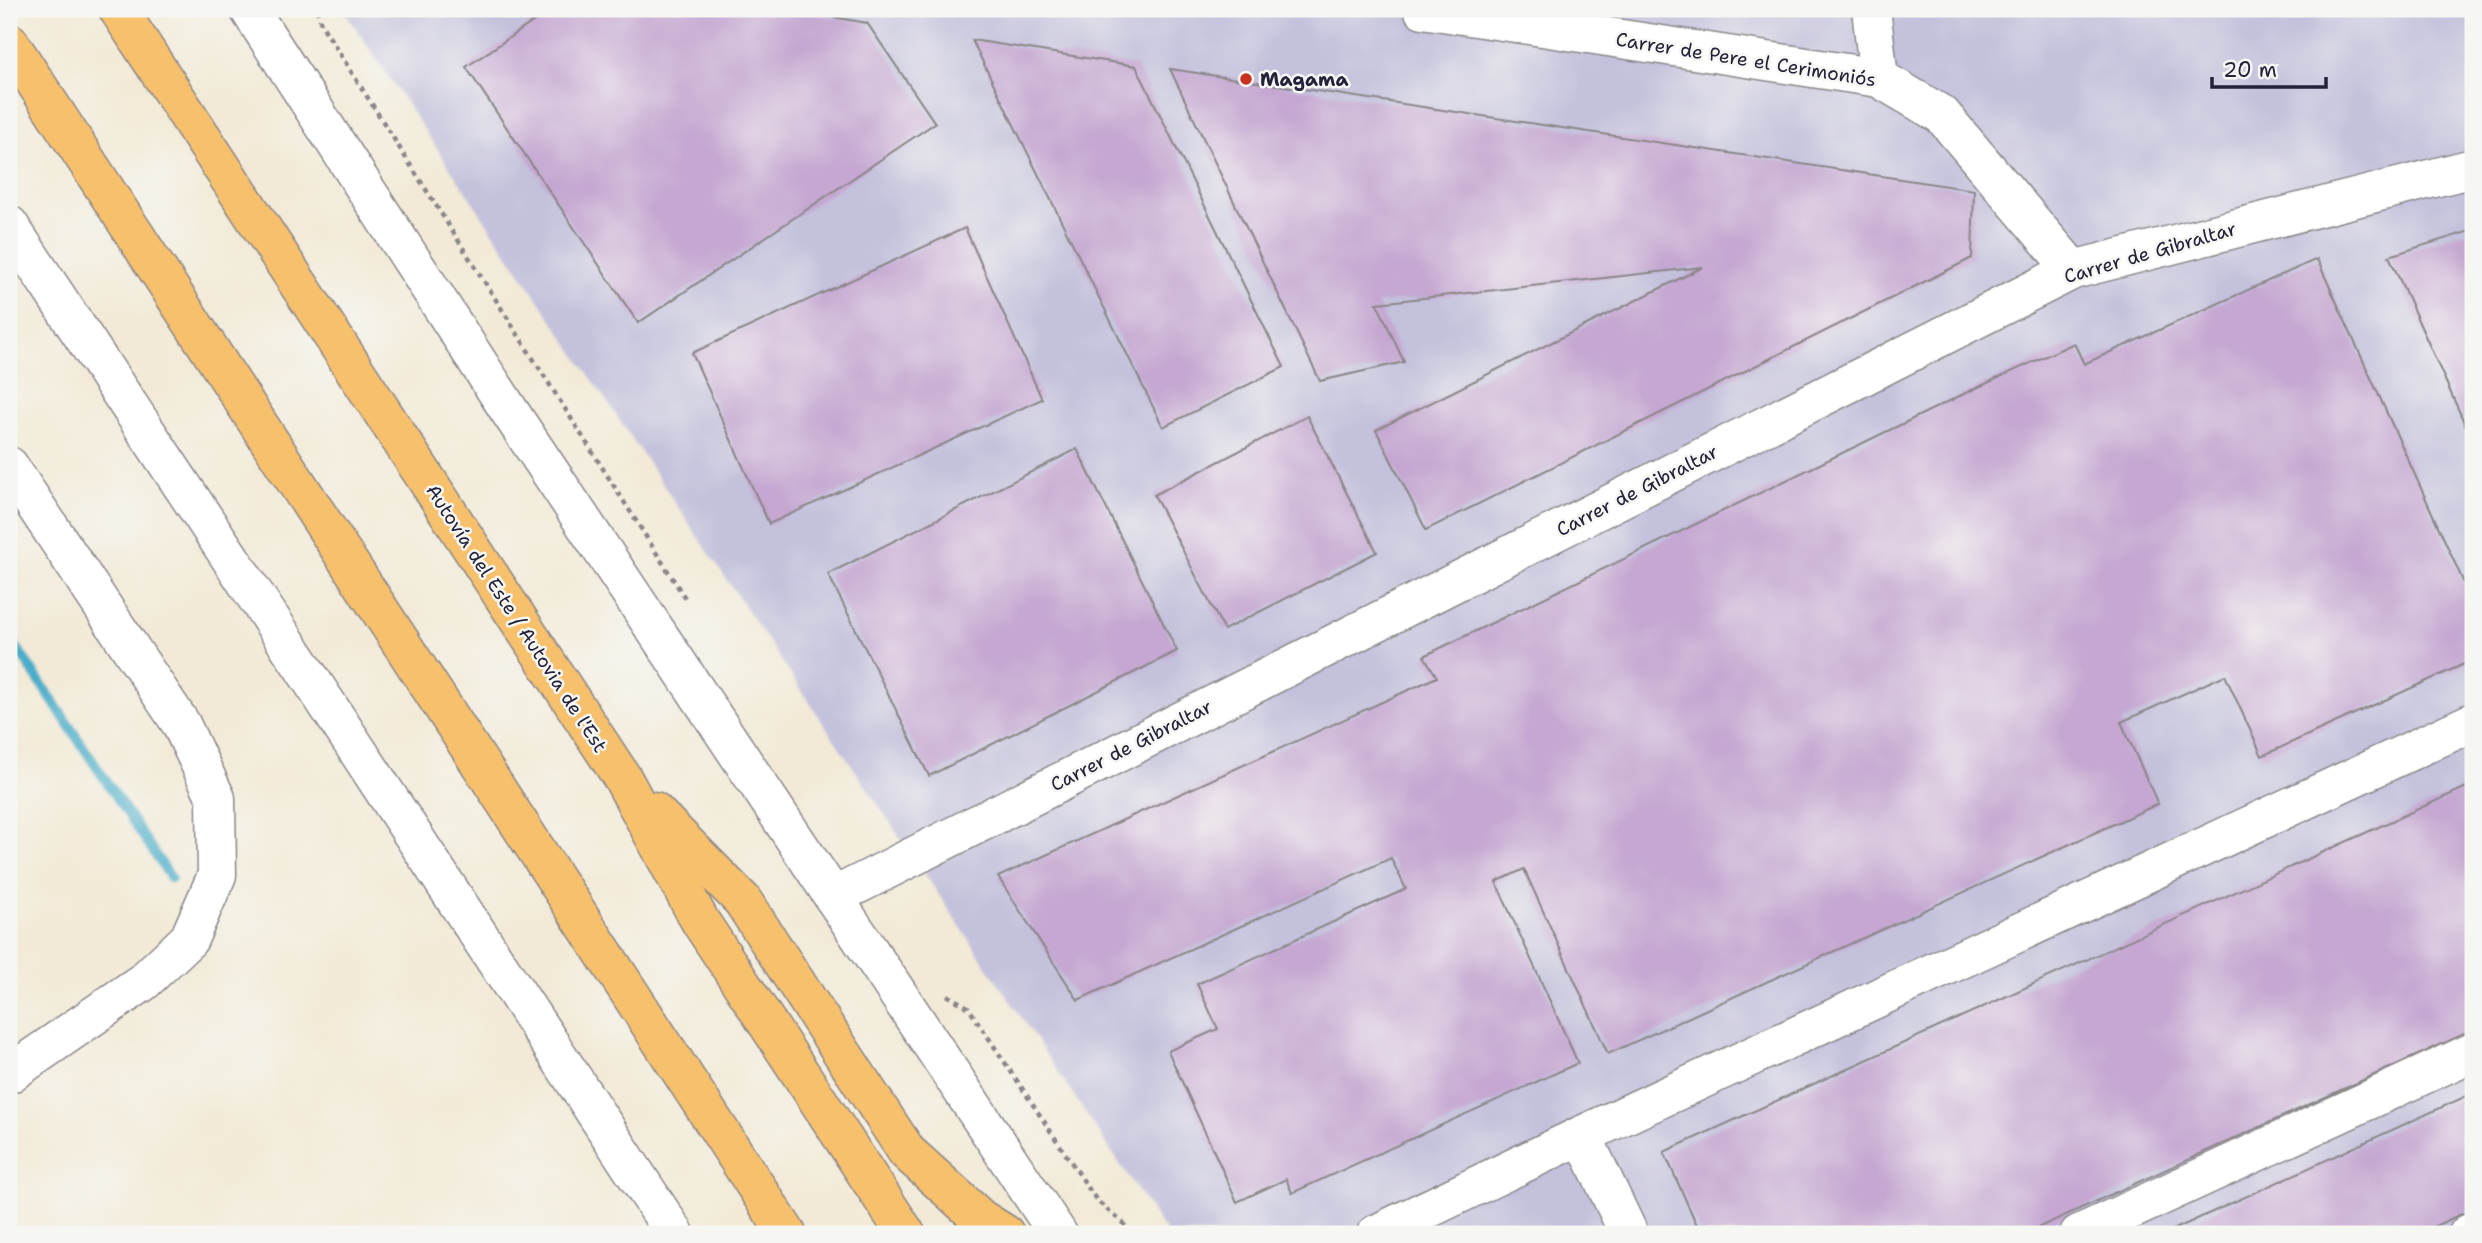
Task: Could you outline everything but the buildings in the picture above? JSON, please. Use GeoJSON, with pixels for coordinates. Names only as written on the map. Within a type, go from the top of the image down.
{"type":"FeatureCollection","features":[{"type":"Feature","properties":{"kind":"highway","name":"Autovía del Este / Autovia de l'Est"},"geometry":{"type":"LineString","coordinates":[[118,9],[623,779],[700,921],[906,1234]]}},
{"type":"Feature","properties":{"kind":"highway"},"geometry":{"type":"LineString","coordinates":[[9,42],[787,1234]]}},
{"type":"Feature","properties":{"kind":"highway"},"geometry":{"type":"LineString","coordinates":[[623,779],[742,900],[907,1152],[981,1219],[1005,1234]]}},
{"type":"Feature","properties":{"kind":"street"},"geometry":{"type":"LineString","coordinates":[[249,9],[510,412],[1058,1234]]}},
{"type":"Feature","properties":{"kind":"street","name":"Carrer de Pere el Cerimoniós"},"geometry":{"type":"LineString","coordinates":[[1423,9],[1879,78],[1942,115],[2073,270]]}},
{"type":"Feature","properties":{"kind":"street"},"geometry":{"type":"LineString","coordinates":[[1871,9],[1879,78]]}},
{"type":"Feature","properties":{"kind":"street","name":"Carrer de Gibraltar"},"geometry":{"type":"LineString","coordinates":[[833,897],[2073,270],[2473,168]]}},
{"type":"Feature","properties":{"kind":"street"},"geometry":{"type":"LineString","coordinates":[[9,225],[675,1234]]}},
{"type":"Feature","properties":{"kind":"street"},"geometry":{"type":"LineString","coordinates":[[9,466],[181,724],[216,798],[217,875],[188,939],[143,982],[9,1074]]}},
{"type":"Feature","properties":{"kind":"street"},"geometry":{"type":"LineString","coordinates":[[1376,1234],[1582,1135],[2473,722]]}},
{"type":"Feature","properties":{"kind":"street"},"geometry":{"type":"LineString","coordinates":[[2080,1234],[2473,1052]]}},
{"type":"Feature","properties":{"kind":"street"},"geometry":{"type":"LineString","coordinates":[[1582,1135],[1629,1234]]}},
{"type":"Feature","properties":{"kind":"street"},"geometry":{"type":"LineString","coordinates":[[2468,1234],[2473,1232]]}},
{"type":"Feature","properties":{"kind":"path"},"geometry":{"type":"LineString","coordinates":[[317,9],[321,24],[685,599]]}},
{"type":"Feature","properties":{"kind":"path"},"geometry":{"type":"LineString","coordinates":[[939,990],[968,1007],[1097,1201],[1136,1234]]}},
{"type":"Feature","properties":{"kind":"shaded area"},"geometry":{"type":"Polygon","coordinates":[[[343,9],[2473,9],[2473,1234],[1167,1234],[343,9]]]}},
{"type":"Feature","properties":{"kind":"waterway"},"geometry":{"type":"LineString","coordinates":[[9,636],[171,878]]}},
{"type":"Feature","properties":{"kind":"place","name":"Magama"},"geometry":{"type":"Point","coordinates":[1246,79]}}]}
